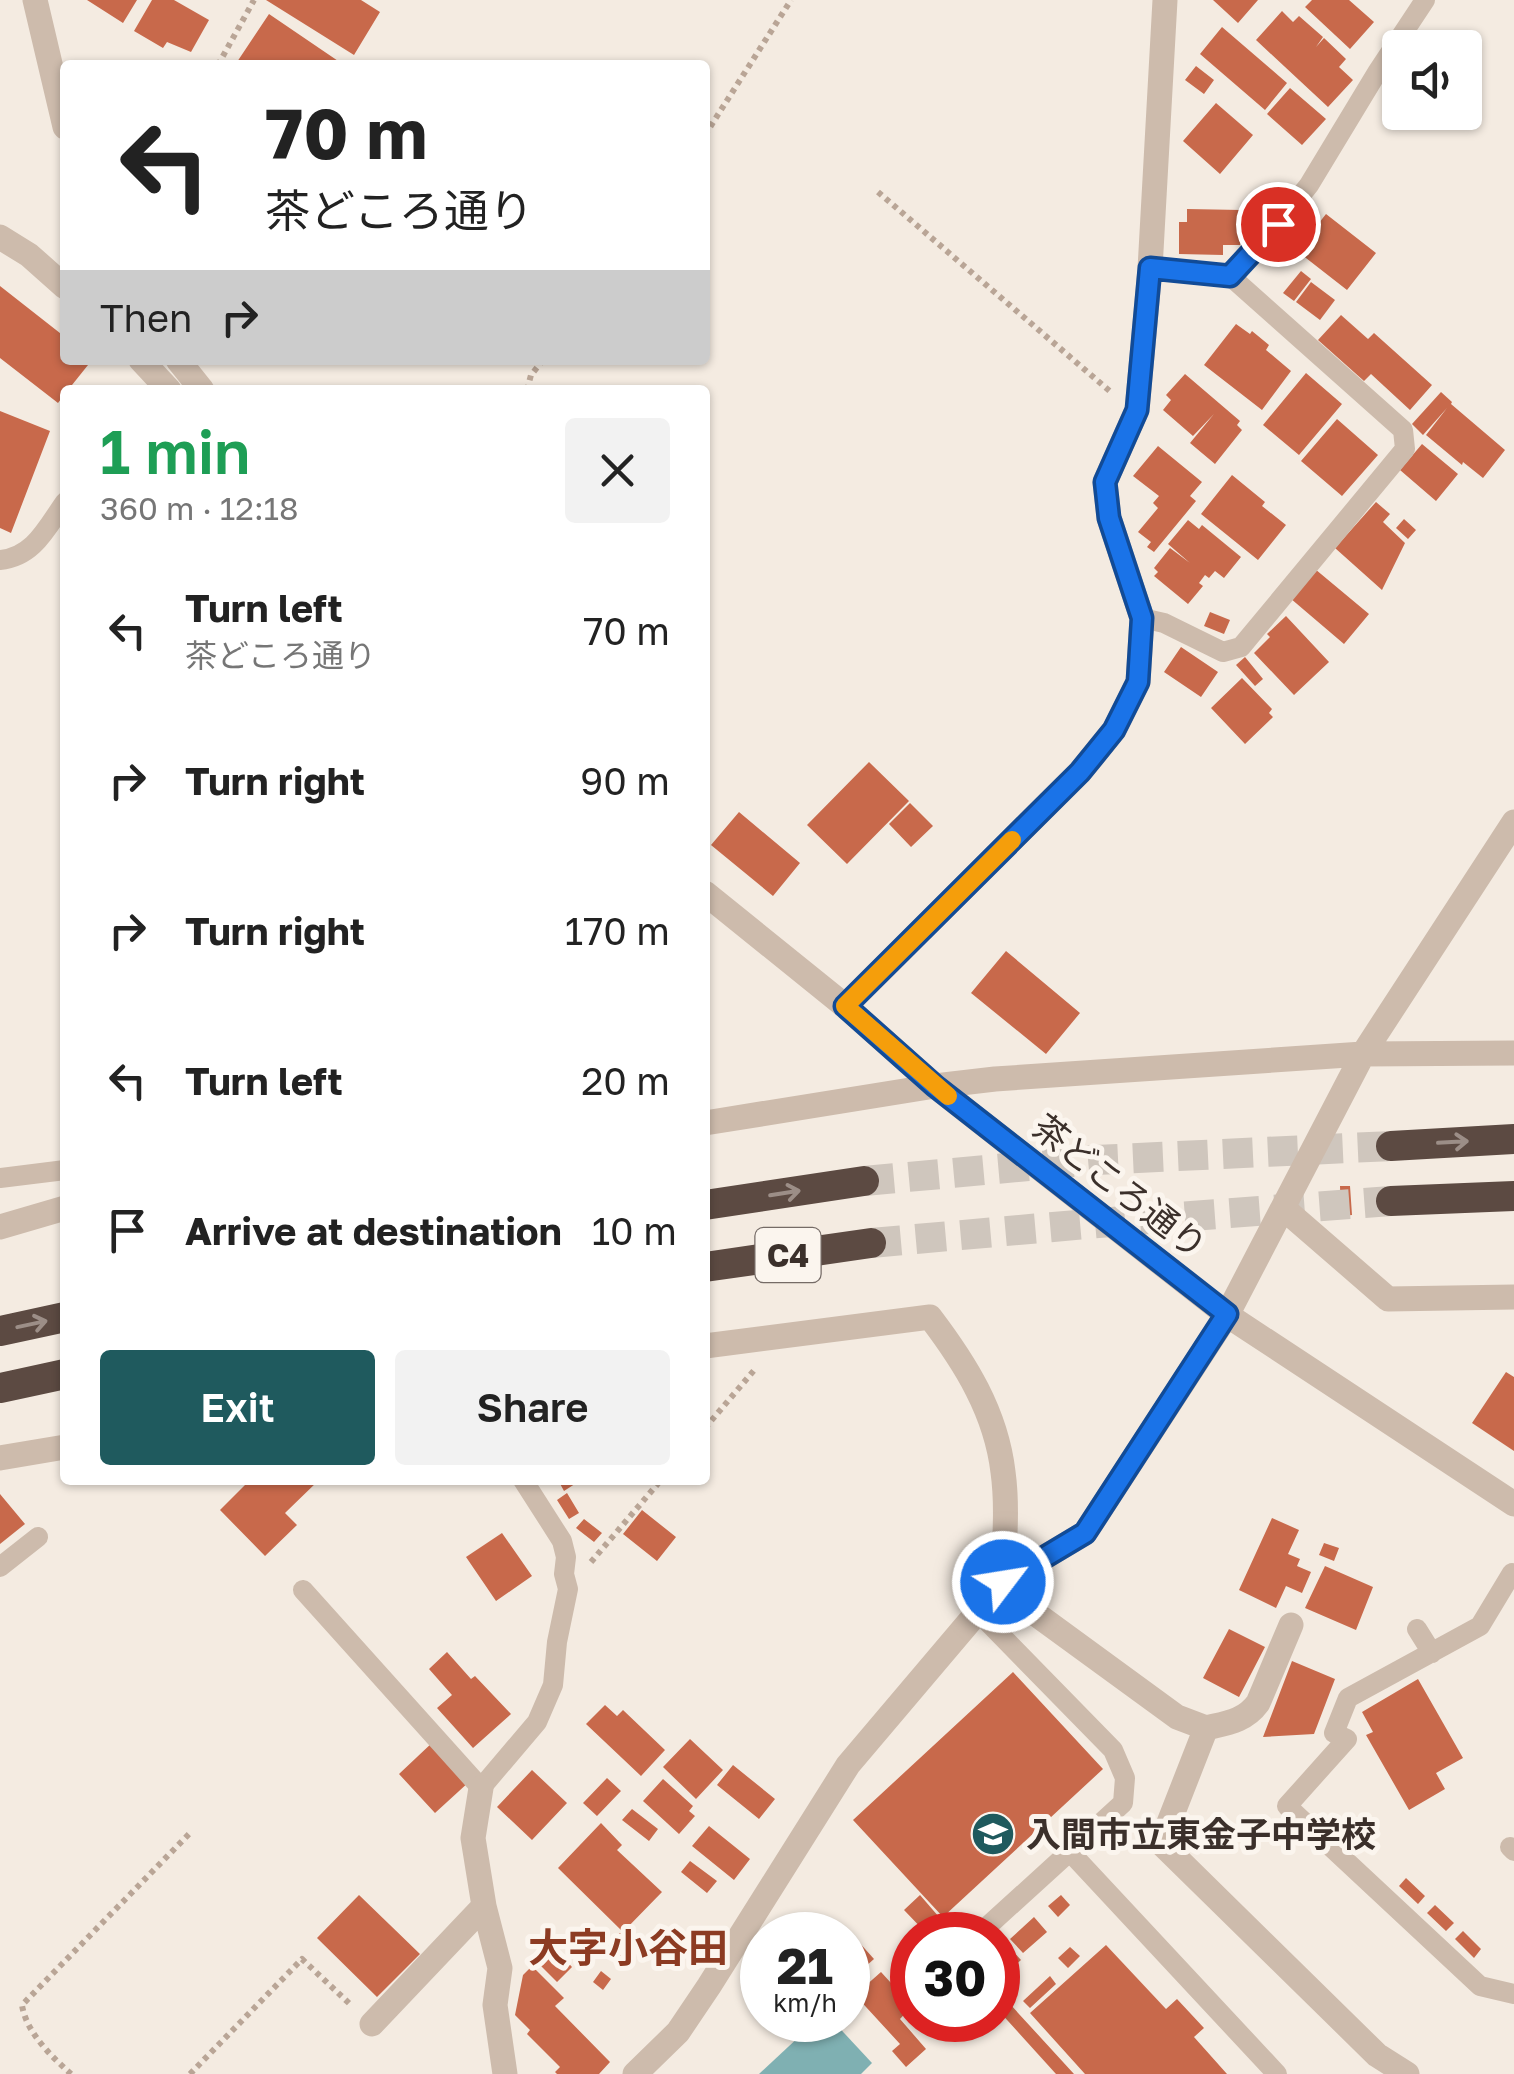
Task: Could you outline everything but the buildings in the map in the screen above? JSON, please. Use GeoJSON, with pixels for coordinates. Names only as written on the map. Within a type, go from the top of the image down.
{"type":"FeatureCollection","features":[{"type":"Feature","properties":{"kind":"highway"},"geometry":{"type":"LineString","coordinates":[[1391,1146],[1514,1139]]}},
{"type":"Feature","properties":{"kind":"highway","name":"C4"},"geometry":{"type":"LineString","coordinates":[[710,1204],[864,1181]]}},
{"type":"Feature","properties":{"kind":"highway"},"geometry":{"type":"LineString","coordinates":[[1391,1201],[1514,1196]]}},
{"type":"Feature","properties":{"kind":"highway","name":"C4"},"geometry":{"type":"LineString","coordinates":[[710,1265],[870,1243]]}},
{"type":"Feature","properties":{"kind":"highway"},"geometry":{"type":"LineString","coordinates":[[0,1331],[60,1318]]}},
{"type":"Feature","properties":{"kind":"highway"},"geometry":{"type":"LineString","coordinates":[[0,1388],[60,1375]]}},
{"type":"Feature","properties":{"kind":"street"},"geometry":{"type":"LineString","coordinates":[[35,0],[60,105]]}},
{"type":"Feature","properties":{"kind":"street"},"geometry":{"type":"LineString","coordinates":[[845,1006],[1080,772],[1114,730],[1138,682],[1142,618],[1109,518],[1105,482],[1137,410],[1150,268],[1165,0]]}},
{"type":"Feature","properties":{"kind":"street"},"geometry":{"type":"LineString","coordinates":[[0,237],[29,255],[60,283]]}},
{"type":"Feature","properties":{"kind":"street"},"geometry":{"type":"LineString","coordinates":[[182,365],[198,385]]}},
{"type":"Feature","properties":{"kind":"street"},"geometry":{"type":"LineString","coordinates":[[635,2074],[678,2032],[848,1766],[1001,1584],[1085,1533],[1227,1314],[1363,1054],[1514,822]]}},
{"type":"Feature","properties":{"kind":"street","name":"茶どころ通り"},"geometry":{"type":"LineString","coordinates":[[710,897],[845,1006],[935,1086],[1227,1314],[1514,1504]]}},
{"type":"Feature","properties":{"kind":"street"},"geometry":{"type":"LineString","coordinates":[[710,1122],[935,1086],[1014,1078],[1363,1054],[1514,1053]]}},
{"type":"Feature","properties":{"kind":"street"},"geometry":{"type":"LineString","coordinates":[[1284,1208],[1388,1300],[1514,1296]]}},
{"type":"Feature","properties":{"kind":"street"},"geometry":{"type":"LineString","coordinates":[[0,1227],[60,1209]]}},
{"type":"Feature","properties":{"kind":"street"},"geometry":{"type":"LineString","coordinates":[[710,1345],[930,1317],[961,1358],[983,1399],[997,1440],[1005,1501],[1001,1584]]}},
{"type":"Feature","properties":{"kind":"street"},"geometry":{"type":"LineString","coordinates":[[0,1458],[60,1447]]}},
{"type":"Feature","properties":{"kind":"street"},"geometry":{"type":"LineString","coordinates":[[1001,1584],[1177,1717],[1206,1728],[1250,1714],[1291,1625]]}},
{"type":"Feature","properties":{"kind":"street"},"geometry":{"type":"LineString","coordinates":[[1206,1728],[1162,1843],[1377,2054],[1406,2074]]}},
{"type":"Feature","properties":{"kind":"street"},"geometry":{"type":"LineString","coordinates":[[481,1788],[473,1838],[484,1906],[500,1968],[494,2005],[505,2074]]}},
{"type":"Feature","properties":{"kind":"street"},"geometry":{"type":"LineString","coordinates":[[372,2024],[484,1906]]}},
{"type":"Feature","properties":{"kind":"lane"},"geometry":{"type":"LineString","coordinates":[[1230,276],[1308,185],[1425,0]]}},
{"type":"Feature","properties":{"kind":"lane"},"geometry":{"type":"LineString","coordinates":[[1142,618],[1164,623],[1223,652],[1241,646],[1405,449],[1403,430],[1230,276],[1150,268]]}},
{"type":"Feature","properties":{"kind":"lane"},"geometry":{"type":"LineString","coordinates":[[0,560],[32,549],[60,509]]}},
{"type":"Feature","properties":{"kind":"lane"},"geometry":{"type":"LineString","coordinates":[[0,1178],[60,1171]]}},
{"type":"Feature","properties":{"kind":"lane"},"geometry":{"type":"LineString","coordinates":[[302,1590],[481,1788],[538,1722],[553,1685],[568,1589],[562,1541],[527,1485]]}},
{"type":"Feature","properties":{"kind":"lane"},"geometry":{"type":"LineString","coordinates":[[0,1567],[38,1537]]}},
{"type":"Feature","properties":{"kind":"lane"},"geometry":{"type":"LineString","coordinates":[[1512,1573],[1480,1626],[1348,1698],[1334,1733],[1348,1739],[1281,1801],[1480,1986],[1514,1994]]}},
{"type":"Feature","properties":{"kind":"lane"},"geometry":{"type":"LineString","coordinates":[[978,1612],[1113,1750],[1125,1778],[1123,1804],[1004,1912]]}},
{"type":"Feature","properties":{"kind":"lane"},"geometry":{"type":"LineString","coordinates":[[1418,1629],[1432,1653]]}},
{"type":"Feature","properties":{"kind":"lane"},"geometry":{"type":"LineString","coordinates":[[1071,1853],[1277,2074]]}},
{"type":"Feature","properties":{"kind":"path"},"geometry":{"type":"LineString","coordinates":[[221,60],[254,0]]}},
{"type":"Feature","properties":{"kind":"path"},"geometry":{"type":"LineString","coordinates":[[710,127],[792,0]]}},
{"type":"Feature","properties":{"kind":"path"},"geometry":{"type":"LineString","coordinates":[[878,192],[1115,396],[1137,410]]}},
{"type":"Feature","properties":{"kind":"path"},"geometry":{"type":"LineString","coordinates":[[710,1422],[784,1336]]}},
{"type":"Feature","properties":{"kind":"path"},"geometry":{"type":"LineString","coordinates":[[568,1589],[657,1485]]}},
{"type":"Feature","properties":{"kind":"path"},"geometry":{"type":"LineString","coordinates":[[71,2074],[34,2034],[22,2005],[190,1833]]}},
{"type":"Feature","properties":{"kind":"path"},"geometry":{"type":"LineString","coordinates":[[190,2074],[302,1959],[372,2024]]}},
{"type":"Feature","properties":{"kind":"water"},"geometry":{"type":"Polygon","coordinates":[[[793,2042],[852,2042],[872,2063],[861,2074],[759,2074],[793,2042]]]}},
{"type":"Feature","properties":{"kind":"tunnel"},"geometry":{"type":"LineString","coordinates":[[864,1181],[1095,1160],[1391,1146]]}},
{"type":"Feature","properties":{"kind":"tunnel"},"geometry":{"type":"LineString","coordinates":[[871,1243],[1391,1201]]}},
{"type":"Feature","properties":{"kind":"slow traffic"},"geometry":{"type":"LineString","coordinates":[[948,1096],[845,1006],[1012,840]]}},
{"type":"Feature","properties":{"kind":"place","name":"入間市立東金子中学校"},"geometry":{"type":"Point","coordinates":[993,1834]}},
{"type":"Feature","properties":{"kind":"district","name":"大字小谷田"},"geometry":{"type":"Point","coordinates":[628,1947]}},
{"type":"Feature","properties":{"kind":"route"},"geometry":{"type":"LineString","coordinates":[[1003,1582],[1085,1533],[1227,1314],[935,1086],[845,1006],[1080,772],[1114,730],[1138,682],[1142,618],[1109,518],[1105,482],[1137,410],[1150,268],[1230,276],[1278,224]]}}]}
